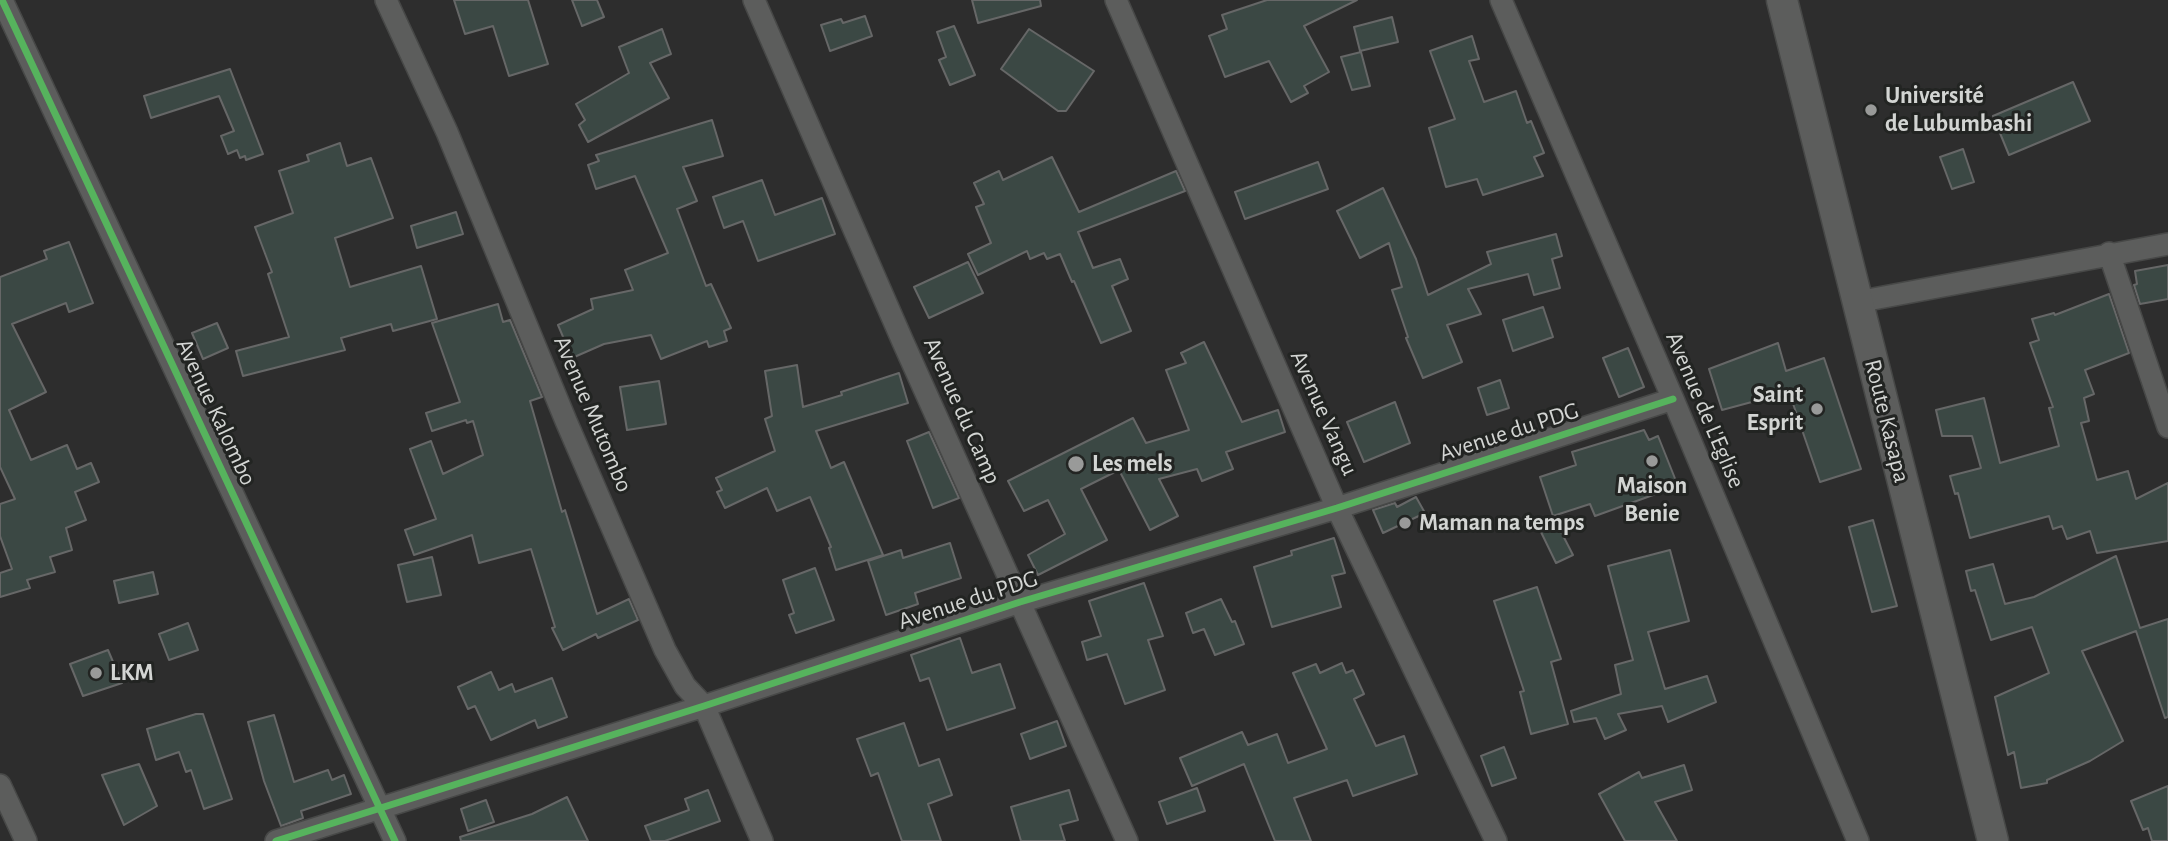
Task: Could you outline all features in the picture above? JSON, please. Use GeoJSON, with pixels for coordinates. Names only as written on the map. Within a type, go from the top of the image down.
{"type":"FeatureCollection","features":[{"type":"Feature","properties":{"kind":"main road","name":"Route Kasapa"},"geometry":{"type":"LineString","coordinates":[[1782,0],[1993,841]]}},
{"type":"Feature","properties":{"kind":"street","name":"Avenue Kalombo"},"geometry":{"type":"LineString","coordinates":[[2,0],[395,841]]}},
{"type":"Feature","properties":{"kind":"street","name":"Avenue Mutombo"},"geometry":{"type":"LineString","coordinates":[[386,0],[447,132],[665,650],[685,686],[704,706],[762,841]]}},
{"type":"Feature","properties":{"kind":"street","name":"Avenue du Camp"},"geometry":{"type":"LineString","coordinates":[[754,0],[908,354],[1127,841]]}},
{"type":"Feature","properties":{"kind":"street","name":"Avenue Vangu"},"geometry":{"type":"LineString","coordinates":[[1116,0],[1337,508],[1496,841]]}},
{"type":"Feature","properties":{"kind":"street","name":"Avenue de L'Eglise"},"geometry":{"type":"LineString","coordinates":[[1501,0],[1858,841]]}},
{"type":"Feature","properties":{"kind":"street"},"geometry":{"type":"LineString","coordinates":[[1857,302],[2168,244]]}},
{"type":"Feature","properties":{"kind":"street"},"geometry":{"type":"LineString","coordinates":[[2109,253],[2168,427]]}},
{"type":"Feature","properties":{"kind":"street","name":"Avenue du PDG"},"geometry":{"type":"LineString","coordinates":[[276,841],[704,706],[1020,602],[1337,508],[1672,399]]}},
{"type":"Feature","properties":{"kind":"street"},"geometry":{"type":"LineString","coordinates":[[0,785],[26,841]]}},
{"type":"Feature","properties":{"kind":"building"},"geometry":{"type":"Polygon","coordinates":[[[454,0],[528,0],[548,64],[509,76],[493,26],[465,34],[454,0]]]}},
{"type":"Feature","properties":{"kind":"building"},"geometry":{"type":"Polygon","coordinates":[[[572,0],[597,0],[604,17],[582,26],[572,0]]]}},
{"type":"Feature","properties":{"kind":"building"},"geometry":{"type":"Polygon","coordinates":[[[972,0],[1040,0],[1041,6],[978,23],[972,0]]]}},
{"type":"Feature","properties":{"kind":"building"},"geometry":{"type":"Polygon","coordinates":[[[1267,0],[1357,0],[1304,26],[1329,72],[1304,86],[1308,93],[1291,102],[1269,61],[1225,77],[1209,36],[1227,29],[1222,15],[1267,0]]]}},
{"type":"Feature","properties":{"kind":"building"},"geometry":{"type":"Polygon","coordinates":[[[865,16],[872,36],[830,51],[821,25],[841,19],[843,23],[865,16]]]}},
{"type":"Feature","properties":{"kind":"building"},"geometry":{"type":"Polygon","coordinates":[[[1392,17],[1398,42],[1360,51],[1354,27],[1392,17]]]}},
{"type":"Feature","properties":{"kind":"building"},"geometry":{"type":"Polygon","coordinates":[[[954,26],[975,75],[950,85],[939,60],[946,57],[937,32],[954,26]]]}},
{"type":"Feature","properties":{"kind":"building"},"geometry":{"type":"Polygon","coordinates":[[[662,29],[671,54],[650,63],[669,98],[588,142],[579,125],[585,120],[576,104],[629,73],[619,47],[662,29]]]}},
{"type":"Feature","properties":{"kind":"building"},"geometry":{"type":"Polygon","coordinates":[[[1029,29],[1094,71],[1066,111],[1058,111],[1001,69],[1029,29]]]}},
{"type":"Feature","properties":{"kind":"building"},"geometry":{"type":"Polygon","coordinates":[[[1472,36],[1479,59],[1469,61],[1484,102],[1516,91],[1527,123],[1531,121],[1544,153],[1534,157],[1543,176],[1483,195],[1477,179],[1446,187],[1429,128],[1455,119],[1430,51],[1472,36]]]}},
{"type":"Feature","properties":{"kind":"building"},"geometry":{"type":"Polygon","coordinates":[[[1361,52],[1370,86],[1352,90],[1341,57],[1361,52]]]}},
{"type":"Feature","properties":{"kind":"building"},"geometry":{"type":"Polygon","coordinates":[[[230,69],[263,154],[246,160],[245,156],[240,158],[237,150],[228,154],[221,136],[234,131],[219,96],[151,118],[144,96],[230,69]]]}},
{"type":"Feature","properties":{"kind":"building"},"geometry":{"type":"Polygon","coordinates":[[[2073,82],[2090,121],[2009,155],[1993,116],[2073,82]]]}},
{"type":"Feature","properties":{"kind":"building"},"geometry":{"type":"Polygon","coordinates":[[[712,120],[723,156],[683,167],[697,201],[677,209],[706,286],[711,284],[731,328],[724,331],[727,341],[709,347],[707,341],[661,359],[651,335],[604,344],[572,358],[558,325],[593,309],[591,299],[633,290],[625,270],[668,253],[635,176],[596,189],[588,165],[599,161],[596,155],[712,120]]]}},
{"type":"Feature","properties":{"kind":"building"},"geometry":{"type":"Polygon","coordinates":[[[340,143],[347,166],[371,158],[393,218],[335,238],[350,287],[421,266],[437,319],[393,331],[391,324],[341,338],[345,350],[243,376],[236,351],[289,337],[268,274],[272,272],[255,227],[293,213],[279,171],[309,161],[307,155],[340,143]]]}},
{"type":"Feature","properties":{"kind":"building"},"geometry":{"type":"Polygon","coordinates":[[[1963,149],[1974,182],[1952,189],[1940,157],[1963,149]]]}},
{"type":"Feature","properties":{"kind":"building"},"geometry":{"type":"Polygon","coordinates":[[[1052,157],[1079,212],[1176,171],[1185,191],[1078,232],[1093,268],[1120,259],[1128,279],[1112,286],[1131,331],[1101,343],[1060,254],[1047,259],[1044,253],[1030,259],[1027,251],[978,275],[968,254],[991,243],[976,207],[984,204],[974,183],[999,171],[1003,180],[1052,157]]]}},
{"type":"Feature","properties":{"kind":"building"},"geometry":{"type":"Polygon","coordinates":[[[1318,162],[1328,189],[1245,219],[1235,192],[1318,162]]]}},
{"type":"Feature","properties":{"kind":"building"},"geometry":{"type":"Polygon","coordinates":[[[762,180],[775,215],[822,198],[835,234],[758,261],[743,221],[724,228],[713,197],[762,180]]]}},
{"type":"Feature","properties":{"kind":"building"},"geometry":{"type":"Polygon","coordinates":[[[1383,188],[1416,259],[1428,295],[1491,264],[1487,252],[1556,234],[1562,256],[1552,259],[1560,288],[1534,295],[1528,274],[1468,289],[1481,314],[1447,325],[1462,362],[1423,378],[1406,338],[1408,337],[1392,290],[1402,287],[1389,243],[1360,258],[1337,211],[1383,188]]]}},
{"type":"Feature","properties":{"kind":"building"},"geometry":{"type":"Polygon","coordinates":[[[456,212],[463,234],[417,248],[411,226],[456,212]]]}},
{"type":"Feature","properties":{"kind":"building"},"geometry":{"type":"Polygon","coordinates":[[[69,242],[93,303],[69,312],[66,303],[12,324],[46,392],[9,410],[31,460],[67,445],[77,469],[91,463],[99,482],[75,492],[86,520],[66,528],[72,550],[50,557],[55,572],[27,580],[30,588],[0,597],[0,573],[12,569],[0,536],[0,504],[15,499],[0,467],[0,277],[47,259],[44,251],[69,242]]]}},
{"type":"Feature","properties":{"kind":"building"},"geometry":{"type":"Polygon","coordinates":[[[968,262],[983,293],[929,318],[914,287],[968,262]]]}},
{"type":"Feature","properties":{"kind":"building"},"geometry":{"type":"Polygon","coordinates":[[[2168,265],[2168,299],[2140,304],[2134,285],[2137,284],[2135,271],[2168,265]]]}},
{"type":"Feature","properties":{"kind":"building"},"geometry":{"type":"Polygon","coordinates":[[[2109,294],[2129,353],[2085,370],[2094,394],[2084,398],[2089,421],[2081,423],[2097,480],[2128,471],[2136,499],[2168,483],[2168,541],[2097,553],[2090,531],[2067,539],[2062,526],[2053,529],[2049,516],[1970,538],[1958,493],[1955,494],[1950,476],[1981,468],[1972,436],[1942,436],[1936,410],[1984,398],[2000,463],[2059,446],[2049,408],[2053,407],[2030,343],[2039,340],[2032,319],[2054,313],[2055,315],[2109,294]]]}},
{"type":"Feature","properties":{"kind":"building"},"geometry":{"type":"Polygon","coordinates":[[[498,304],[503,322],[510,320],[542,397],[530,401],[562,512],[565,510],[597,614],[629,599],[638,620],[598,638],[596,634],[563,650],[552,628],[555,627],[531,549],[479,563],[472,535],[414,555],[405,530],[436,519],[410,449],[431,441],[443,474],[483,455],[473,421],[467,423],[466,420],[432,431],[426,413],[460,402],[432,323],[498,304]]]}},
{"type":"Feature","properties":{"kind":"building"},"geometry":{"type":"Polygon","coordinates":[[[1543,307],[1553,337],[1513,351],[1503,320],[1543,307]]]}},
{"type":"Feature","properties":{"kind":"building"},"geometry":{"type":"Polygon","coordinates":[[[217,323],[228,348],[203,359],[192,333],[217,323]]]}},
{"type":"Feature","properties":{"kind":"building"},"geometry":{"type":"Polygon","coordinates":[[[1204,342],[1242,422],[1278,410],[1285,432],[1226,452],[1233,469],[1202,481],[1197,469],[1159,479],[1178,516],[1150,530],[1119,470],[1081,489],[1107,540],[1038,575],[1028,555],[1065,534],[1048,500],[1024,511],[1008,481],[1133,418],[1146,443],[1189,430],[1166,370],[1186,363],[1181,353],[1204,342]]]}},
{"type":"Feature","properties":{"kind":"building"},"geometry":{"type":"Polygon","coordinates":[[[1778,343],[1786,371],[1824,358],[1861,469],[1820,482],[1789,392],[1722,410],[1709,369],[1778,343]]]}},
{"type":"Feature","properties":{"kind":"building"},"geometry":{"type":"Polygon","coordinates":[[[1628,348],[1644,387],[1619,397],[1603,358],[1628,348]]]}},
{"type":"Feature","properties":{"kind":"building"},"geometry":{"type":"Polygon","coordinates":[[[797,365],[803,407],[899,373],[908,403],[816,431],[831,468],[844,462],[883,555],[836,570],[829,548],[831,547],[810,497],[777,511],[767,488],[725,508],[717,492],[722,490],[716,478],[775,451],[765,419],[772,416],[765,371],[797,365]]]}},
{"type":"Feature","properties":{"kind":"building"},"geometry":{"type":"Polygon","coordinates":[[[1500,380],[1509,408],[1487,415],[1478,388],[1500,380]]]}},
{"type":"Feature","properties":{"kind":"building"},"geometry":{"type":"Polygon","coordinates":[[[659,381],[666,424],[627,430],[620,387],[659,381]]]}},
{"type":"Feature","properties":{"kind":"building"},"geometry":{"type":"Polygon","coordinates":[[[1395,402],[1410,443],[1364,462],[1347,422],[1395,402]]]}},
{"type":"Feature","properties":{"kind":"building"},"geometry":{"type":"Polygon","coordinates":[[[1644,430],[1649,440],[1658,436],[1678,486],[1595,516],[1590,504],[1553,516],[1540,477],[1576,465],[1572,452],[1644,430]]]}},
{"type":"Feature","properties":{"kind":"building"},"geometry":{"type":"Polygon","coordinates":[[[929,432],[959,498],[933,508],[907,441],[929,432]]]}},
{"type":"Feature","properties":{"kind":"building"},"geometry":{"type":"Polygon","coordinates":[[[1416,497],[1425,513],[1383,533],[1373,510],[1395,503],[1397,507],[1416,497]]]}},
{"type":"Feature","properties":{"kind":"building"},"geometry":{"type":"Polygon","coordinates":[[[1873,520],[1897,606],[1872,612],[1849,527],[1873,520]]]}},
{"type":"Feature","properties":{"kind":"building"},"geometry":{"type":"Polygon","coordinates":[[[1556,522],[1573,555],[1556,563],[1540,530],[1556,522]]]}},
{"type":"Feature","properties":{"kind":"building"},"geometry":{"type":"Polygon","coordinates":[[[1334,538],[1345,573],[1332,576],[1341,607],[1272,627],[1254,567],[1292,555],[1291,551],[1334,538]]]}},
{"type":"Feature","properties":{"kind":"building"},"geometry":{"type":"Polygon","coordinates":[[[950,543],[961,578],[915,593],[918,604],[886,615],[868,561],[901,550],[903,558],[950,543]]]}},
{"type":"Feature","properties":{"kind":"building"},"geometry":{"type":"Polygon","coordinates":[[[1670,550],[1689,621],[1648,632],[1665,689],[1707,676],[1716,702],[1668,722],[1662,706],[1618,714],[1626,730],[1605,739],[1596,718],[1574,722],[1571,711],[1621,694],[1615,665],[1633,660],[1608,566],[1670,550]]]}},
{"type":"Feature","properties":{"kind":"building"},"geometry":{"type":"Polygon","coordinates":[[[2116,556],[2140,628],[2168,619],[2168,717],[2165,718],[2136,631],[2082,651],[2123,741],[2090,761],[2047,780],[2047,783],[2021,788],[2014,752],[2008,755],[1995,697],[2049,673],[2032,627],[1991,640],[1975,590],[1971,591],[1966,571],[1993,564],[2005,604],[2034,597],[2116,556]]]}},
{"type":"Feature","properties":{"kind":"building"},"geometry":{"type":"Polygon","coordinates":[[[432,557],[441,595],[407,602],[398,565],[432,557]]]}},
{"type":"Feature","properties":{"kind":"building"},"geometry":{"type":"Polygon","coordinates":[[[815,568],[834,620],[796,633],[789,615],[794,613],[783,580],[815,568]]]}},
{"type":"Feature","properties":{"kind":"building"},"geometry":{"type":"Polygon","coordinates":[[[153,572],[158,594],[119,603],[114,581],[153,572]]]}},
{"type":"Feature","properties":{"kind":"building"},"geometry":{"type":"Polygon","coordinates":[[[1144,583],[1163,636],[1148,640],[1165,690],[1125,704],[1107,654],[1087,660],[1082,642],[1101,636],[1089,601],[1144,583]]]}},
{"type":"Feature","properties":{"kind":"building"},"geometry":{"type":"Polygon","coordinates":[[[1537,587],[1561,659],[1551,662],[1568,724],[1531,734],[1520,692],[1524,691],[1494,601],[1537,587]]]}},
{"type":"Feature","properties":{"kind":"building"},"geometry":{"type":"Polygon","coordinates":[[[1221,599],[1232,622],[1235,621],[1244,644],[1215,655],[1204,629],[1193,633],[1186,613],[1221,599]]]}},
{"type":"Feature","properties":{"kind":"building"},"geometry":{"type":"Polygon","coordinates":[[[188,623],[198,650],[169,660],[159,634],[188,623]]]}},
{"type":"Feature","properties":{"kind":"building"},"geometry":{"type":"Polygon","coordinates":[[[960,638],[972,673],[1000,664],[1015,708],[947,730],[929,678],[920,681],[911,655],[960,638]]]}},
{"type":"Feature","properties":{"kind":"building","name":"LKM"},"geometry":{"type":"Polygon","coordinates":[[[108,650],[122,683],[83,696],[70,664],[108,650]]]}},
{"type":"Feature","properties":{"kind":"building"},"geometry":{"type":"Polygon","coordinates":[[[1342,663],[1346,673],[1353,670],[1364,694],[1354,699],[1376,746],[1404,736],[1417,774],[1353,796],[1347,780],[1294,798],[1311,841],[1275,841],[1244,764],[1192,786],[1180,758],[1242,732],[1248,745],[1277,734],[1288,763],[1327,749],[1293,673],[1316,664],[1320,673],[1342,663]]]}},
{"type":"Feature","properties":{"kind":"building"},"geometry":{"type":"Polygon","coordinates":[[[491,672],[499,690],[512,684],[515,692],[552,678],[567,717],[538,728],[535,720],[491,740],[475,706],[468,709],[458,687],[491,672]]]}},
{"type":"Feature","properties":{"kind":"building"},"geometry":{"type":"Polygon","coordinates":[[[203,714],[232,799],[204,809],[191,770],[186,772],[179,752],[156,760],[147,729],[203,714]]]}},
{"type":"Feature","properties":{"kind":"building"},"geometry":{"type":"Polygon","coordinates":[[[274,715],[294,782],[328,770],[332,780],[344,775],[351,794],[301,811],[303,818],[281,826],[264,781],[248,722],[274,715]]]}},
{"type":"Feature","properties":{"kind":"building"},"geometry":{"type":"Polygon","coordinates":[[[1057,721],[1066,746],[1030,759],[1021,734],[1057,721]]]}},
{"type":"Feature","properties":{"kind":"building"},"geometry":{"type":"Polygon","coordinates":[[[904,723],[919,766],[939,759],[952,795],[928,804],[941,841],[902,841],[878,773],[871,776],[857,739],[904,723]]]}},
{"type":"Feature","properties":{"kind":"building"},"geometry":{"type":"Polygon","coordinates":[[[1504,747],[1516,778],[1492,786],[1481,756],[1504,747]]]}},
{"type":"Feature","properties":{"kind":"building"},"geometry":{"type":"Polygon","coordinates":[[[139,764],[157,806],[124,825],[102,775],[139,764]]]}},
{"type":"Feature","properties":{"kind":"building"},"geometry":{"type":"Polygon","coordinates":[[[1684,765],[1692,790],[1655,802],[1677,841],[1625,841],[1599,794],[1639,772],[1642,778],[1684,765]]]}},
{"type":"Feature","properties":{"kind":"building"},"geometry":{"type":"Polygon","coordinates":[[[2168,786],[2168,841],[2152,841],[2148,828],[2143,830],[2131,801],[2168,786]]]}},
{"type":"Feature","properties":{"kind":"building"},"geometry":{"type":"Polygon","coordinates":[[[1197,788],[1205,811],[1167,824],[1159,802],[1197,788]]]}},
{"type":"Feature","properties":{"kind":"building"},"geometry":{"type":"Polygon","coordinates":[[[708,790],[720,821],[665,841],[651,841],[645,826],[689,810],[685,799],[708,790]]]}},
{"type":"Feature","properties":{"kind":"building"},"geometry":{"type":"Polygon","coordinates":[[[1069,790],[1078,820],[1060,825],[1065,841],[1021,841],[1011,807],[1069,790]]]}},
{"type":"Feature","properties":{"kind":"building"},"geometry":{"type":"Polygon","coordinates":[[[567,797],[588,841],[461,841],[460,837],[532,814],[567,797]]]}},
{"type":"Feature","properties":{"kind":"building"},"geometry":{"type":"Polygon","coordinates":[[[486,800],[494,822],[468,831],[461,809],[486,800]]]}},
{"type":"Feature","properties":{"kind":"cycle path"},"geometry":{"type":"LineString","coordinates":[[2,0],[395,841]]}},
{"type":"Feature","properties":{"kind":"cycle path"},"geometry":{"type":"LineString","coordinates":[[276,841],[704,706],[1020,602],[1337,508],[1673,399]]}},
{"type":"Feature","properties":{"kind":"place","name":"Université de Lubumbashi"},"geometry":{"type":"Point","coordinates":[1871,110]}},
{"type":"Feature","properties":{"kind":"place","name":"Saint Esprit"},"geometry":{"type":"Point","coordinates":[1817,409]}},
{"type":"Feature","properties":{"kind":"place","name":"Maison Benie"},"geometry":{"type":"Point","coordinates":[1652,461]}},
{"type":"Feature","properties":{"kind":"place","name":"Les mels"},"geometry":{"type":"Point","coordinates":[1076,464]}},
{"type":"Feature","properties":{"kind":"place","name":"Maman na temps"},"geometry":{"type":"Point","coordinates":[1405,523]}},
{"type":"Feature","properties":{"kind":"place","name":"LKM"},"geometry":{"type":"Point","coordinates":[96,673]}}]}
